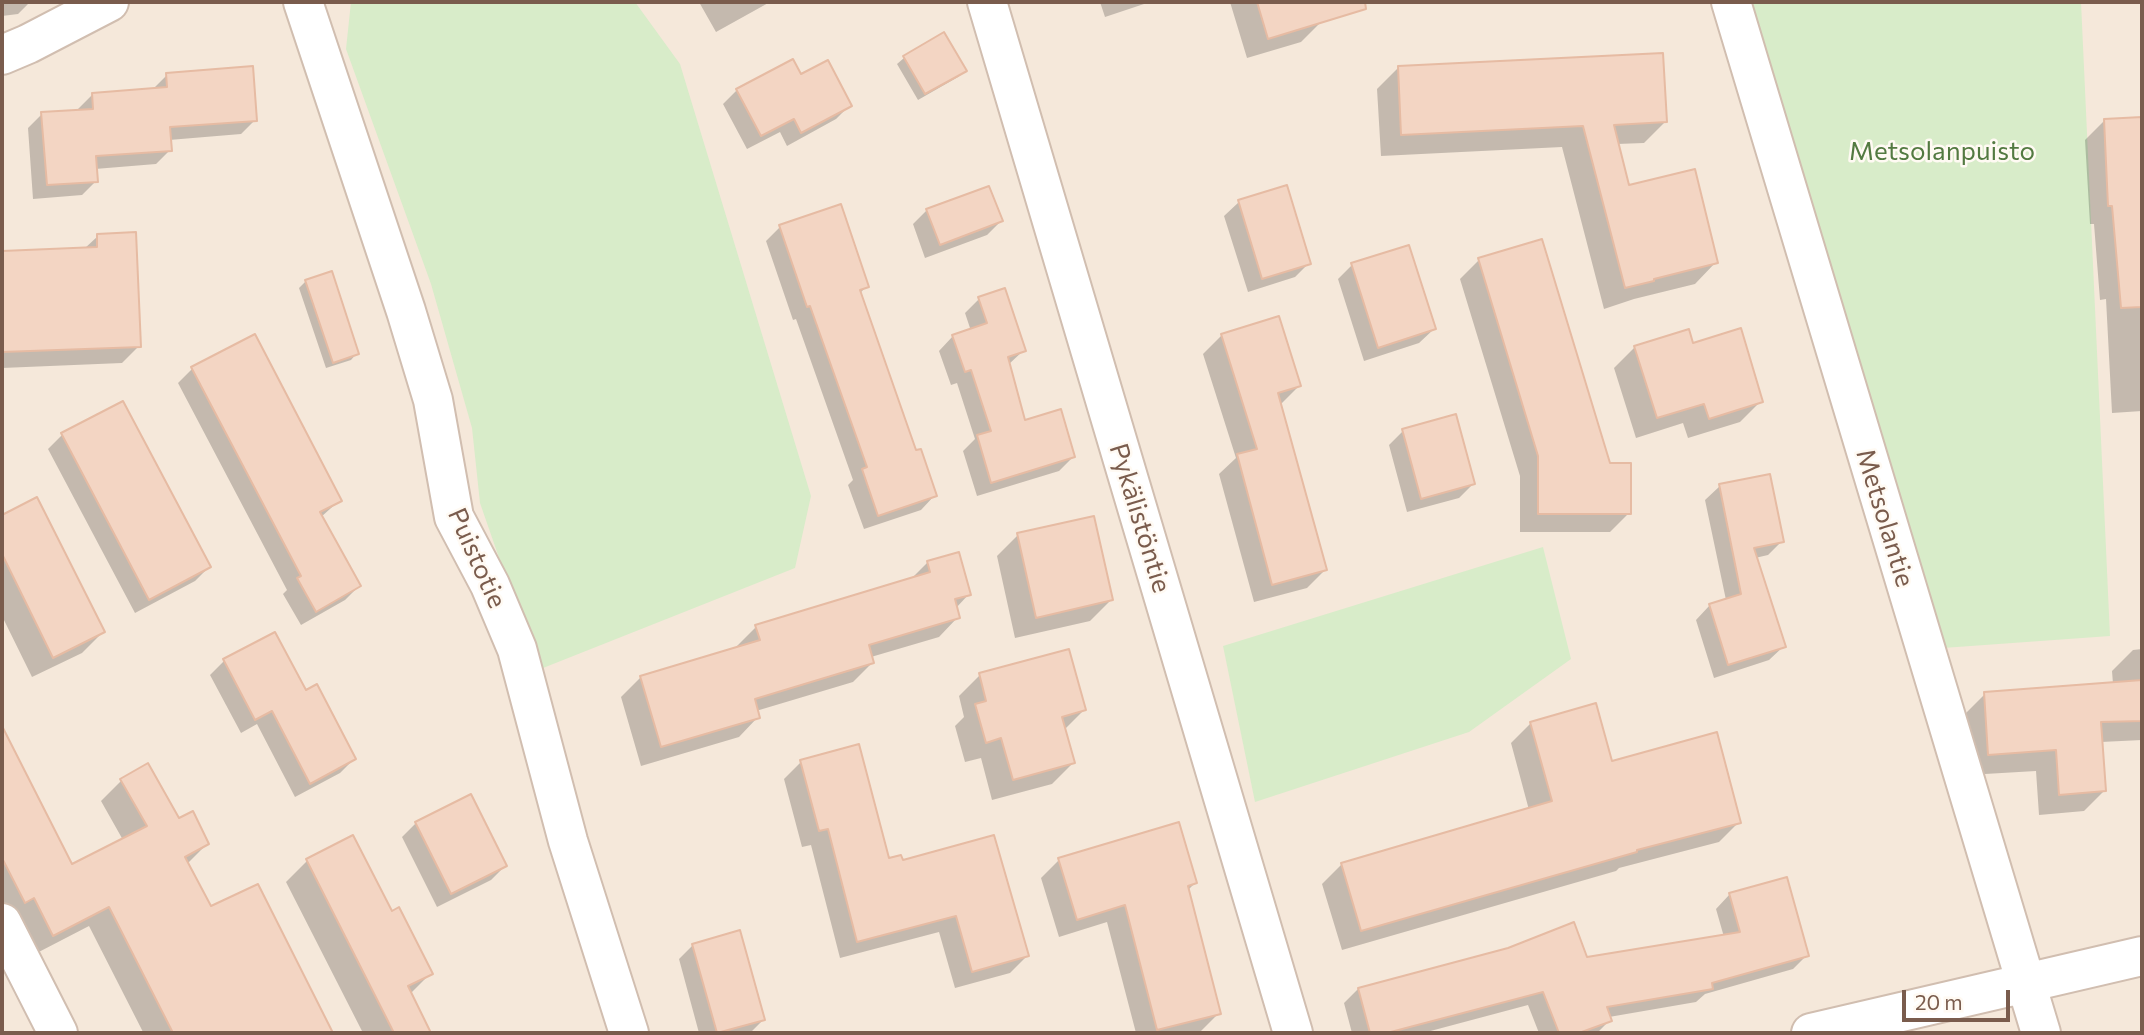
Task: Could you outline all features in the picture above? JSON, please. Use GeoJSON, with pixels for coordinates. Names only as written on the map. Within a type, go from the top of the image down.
{"type":"FeatureCollection","features":[{"type":"Feature","properties":{"kind":"street"},"geometry":{"type":"LineString","coordinates":[[2,55],[29,44],[109,2]]}},
{"type":"Feature","properties":{"kind":"street","name":"Puistotie"},"geometry":{"type":"LineString","coordinates":[[303,2],[407,311],[433,400],[454,517],[490,585],[517,649],[568,841],[629,1033]]}},
{"type":"Feature","properties":{"kind":"street","name":"Pykälistöntie"},"geometry":{"type":"LineString","coordinates":[[987,2],[1293,1033]]}},
{"type":"Feature","properties":{"kind":"street","name":"Metsolantie"},"geometry":{"type":"LineString","coordinates":[[1731,2],[2041,1033]]}},
{"type":"Feature","properties":{"kind":"street"},"geometry":{"type":"LineString","coordinates":[[2,923],[58,1033]]}},
{"type":"Feature","properties":{"kind":"street"},"geometry":{"type":"LineString","coordinates":[[1811,1033],[2142,956]]}},
{"type":"Feature","properties":{"kind":"shaded area"},"geometry":{"type":"Polygon","coordinates":[[[2,2],[2142,2],[2142,1033],[2,1033],[2,2]]]}},
{"type":"Feature","properties":{"kind":"green space"},"geometry":{"type":"Polygon","coordinates":[[[351,2],[635,2],[680,64],[811,496],[795,568],[538,670],[480,503],[472,428],[431,284],[346,49],[351,2]]]}},
{"type":"Feature","properties":{"kind":"green space","name":"Metsolanpuisto"},"geometry":{"type":"Polygon","coordinates":[[[1752,2],[2081,2],[2110,636],[1943,648],[1749,12],[1752,2]]]}},
{"type":"Feature","properties":{"kind":"green space"},"geometry":{"type":"Polygon","coordinates":[[[1543,547],[1571,659],[1469,732],[1255,802],[1223,646],[1543,547]]]}},
{"type":"Feature","properties":{"kind":"building"},"geometry":{"type":"Polygon","coordinates":[[[1257,2],[1365,2],[1366,9],[1268,39],[1257,2]]]}},
{"type":"Feature","properties":{"kind":"building"},"geometry":{"type":"Polygon","coordinates":[[[944,32],[967,71],[925,94],[903,56],[944,32]]]}},
{"type":"Feature","properties":{"kind":"building"},"geometry":{"type":"Polygon","coordinates":[[[1663,53],[1667,122],[1614,125],[1629,185],[1695,169],[1718,263],[1625,288],[1583,126],[1401,135],[1398,66],[1663,53]]]}},
{"type":"Feature","properties":{"kind":"building"},"geometry":{"type":"Polygon","coordinates":[[[793,59],[801,74],[828,60],[852,106],[801,133],[794,119],[761,136],[736,89],[793,59]]]}},
{"type":"Feature","properties":{"kind":"building"},"geometry":{"type":"Polygon","coordinates":[[[253,66],[257,121],[170,127],[172,151],[96,156],[98,182],[47,185],[41,112],[93,109],[92,93],[167,87],[166,73],[253,66]]]}},
{"type":"Feature","properties":{"kind":"building"},"geometry":{"type":"Polygon","coordinates":[[[2142,117],[2142,307],[2121,308],[2112,206],[2108,206],[2104,119],[2142,117]]]}},
{"type":"Feature","properties":{"kind":"building"},"geometry":{"type":"Polygon","coordinates":[[[1287,185],[1311,264],[1262,279],[1238,200],[1287,185]]]}},
{"type":"Feature","properties":{"kind":"building"},"geometry":{"type":"Polygon","coordinates":[[[989,186],[1003,221],[940,245],[926,209],[989,186]]]}},
{"type":"Feature","properties":{"kind":"building"},"geometry":{"type":"Polygon","coordinates":[[[841,204],[869,287],[860,290],[916,450],[921,449],[937,496],[878,516],[862,469],[867,467],[779,225],[841,204]]]}},
{"type":"Feature","properties":{"kind":"building"},"geometry":{"type":"Polygon","coordinates":[[[136,232],[141,347],[2,352],[2,251],[97,247],[97,234],[136,232]]]}},
{"type":"Feature","properties":{"kind":"building"},"geometry":{"type":"Polygon","coordinates":[[[1542,239],[1610,463],[1631,463],[1631,514],[1538,514],[1538,456],[1478,258],[1542,239]]]}},
{"type":"Feature","properties":{"kind":"building"},"geometry":{"type":"Polygon","coordinates":[[[1409,245],[1436,329],[1378,348],[1351,263],[1409,245]]]}},
{"type":"Feature","properties":{"kind":"building"},"geometry":{"type":"Polygon","coordinates":[[[332,271],[359,354],[333,363],[305,280],[332,271]]]}},
{"type":"Feature","properties":{"kind":"building"},"geometry":{"type":"Polygon","coordinates":[[[1005,288],[1026,351],[1008,357],[1025,420],[1061,409],[1075,457],[991,483],[977,435],[991,431],[971,370],[965,372],[952,335],[987,323],[978,297],[1005,288]]]}},
{"type":"Feature","properties":{"kind":"building"},"geometry":{"type":"Polygon","coordinates":[[[1279,316],[1301,386],[1278,393],[1327,570],[1272,585],[1237,454],[1257,449],[1221,334],[1279,316]]]}},
{"type":"Feature","properties":{"kind":"building"},"geometry":{"type":"Polygon","coordinates":[[[1741,328],[1763,402],[1709,419],[1704,404],[1657,418],[1634,346],[1689,329],[1693,343],[1741,328]]]}},
{"type":"Feature","properties":{"kind":"building"},"geometry":{"type":"Polygon","coordinates":[[[255,334],[342,501],[320,512],[361,586],[316,612],[297,578],[301,576],[191,367],[255,334]]]}},
{"type":"Feature","properties":{"kind":"building"},"geometry":{"type":"Polygon","coordinates":[[[123,401],[211,567],[149,600],[61,433],[123,401]]]}},
{"type":"Feature","properties":{"kind":"building"},"geometry":{"type":"Polygon","coordinates":[[[1456,414],[1475,484],[1421,499],[1402,429],[1456,414]]]}},
{"type":"Feature","properties":{"kind":"building"},"geometry":{"type":"Polygon","coordinates":[[[1770,474],[1784,542],[1754,548],[1786,647],[1728,665],[1709,604],[1741,594],[1719,484],[1770,474]]]}},
{"type":"Feature","properties":{"kind":"building"},"geometry":{"type":"Polygon","coordinates":[[[37,497],[105,632],[53,658],[2,554],[2,515],[37,497]]]}},
{"type":"Feature","properties":{"kind":"building"},"geometry":{"type":"Polygon","coordinates":[[[1094,516],[1113,600],[1036,618],[1017,533],[1094,516]]]}},
{"type":"Feature","properties":{"kind":"building"},"geometry":{"type":"Polygon","coordinates":[[[959,552],[971,595],[955,599],[960,618],[869,645],[874,663],[755,699],[760,718],[661,747],[640,676],[760,640],[755,625],[930,572],[927,561],[959,552]]]}},
{"type":"Feature","properties":{"kind":"building"},"geometry":{"type":"Polygon","coordinates":[[[275,632],[306,690],[317,684],[356,759],[310,784],[272,711],[255,720],[223,659],[275,632]]]}},
{"type":"Feature","properties":{"kind":"building"},"geometry":{"type":"Polygon","coordinates":[[[1069,649],[1086,710],[1062,717],[1075,763],[1013,780],[1001,738],[986,743],[975,704],[986,701],[979,673],[1069,649]]]}},
{"type":"Feature","properties":{"kind":"building"},"geometry":{"type":"Polygon","coordinates":[[[2142,680],[2142,721],[2101,722],[2106,791],[2059,795],[2056,750],[1988,755],[1984,692],[2142,680]]]}},
{"type":"Feature","properties":{"kind":"building"},"geometry":{"type":"Polygon","coordinates":[[[1596,703],[1612,761],[1717,732],[1741,823],[1637,850],[1361,931],[1341,863],[1552,801],[1530,722],[1596,703]]]}},
{"type":"Feature","properties":{"kind":"building"},"geometry":{"type":"Polygon","coordinates":[[[2,726],[72,864],[147,826],[120,779],[148,763],[179,818],[193,811],[209,844],[185,857],[211,906],[258,884],[333,1033],[173,1033],[109,907],[53,936],[34,898],[25,903],[2,858],[2,726]]]}},
{"type":"Feature","properties":{"kind":"building"},"geometry":{"type":"Polygon","coordinates":[[[859,744],[889,858],[901,855],[903,860],[994,835],[1029,956],[972,972],[956,916],[857,942],[828,829],[819,831],[800,760],[859,744]]]}},
{"type":"Feature","properties":{"kind":"building"},"geometry":{"type":"Polygon","coordinates":[[[471,794],[507,866],[451,894],[415,822],[471,794]]]}},
{"type":"Feature","properties":{"kind":"building"},"geometry":{"type":"Polygon","coordinates":[[[1179,822],[1197,883],[1188,886],[1221,1014],[1157,1030],[1125,905],[1077,920],[1058,858],[1179,822]]]}},
{"type":"Feature","properties":{"kind":"building"},"geometry":{"type":"Polygon","coordinates":[[[353,835],[392,911],[399,907],[433,974],[408,986],[431,1033],[394,1033],[306,859],[353,835]]]}},
{"type":"Feature","properties":{"kind":"building"},"geometry":{"type":"Polygon","coordinates":[[[1787,877],[1809,956],[1712,983],[1713,989],[1607,1007],[1612,1021],[1579,1033],[1559,1033],[1543,992],[1387,1033],[1370,1033],[1358,988],[1508,948],[1574,922],[1587,957],[1740,932],[1729,893],[1787,877]]]}},
{"type":"Feature","properties":{"kind":"building"},"geometry":{"type":"Polygon","coordinates":[[[740,930],[765,1020],[717,1033],[692,944],[740,930]]]}}]}
